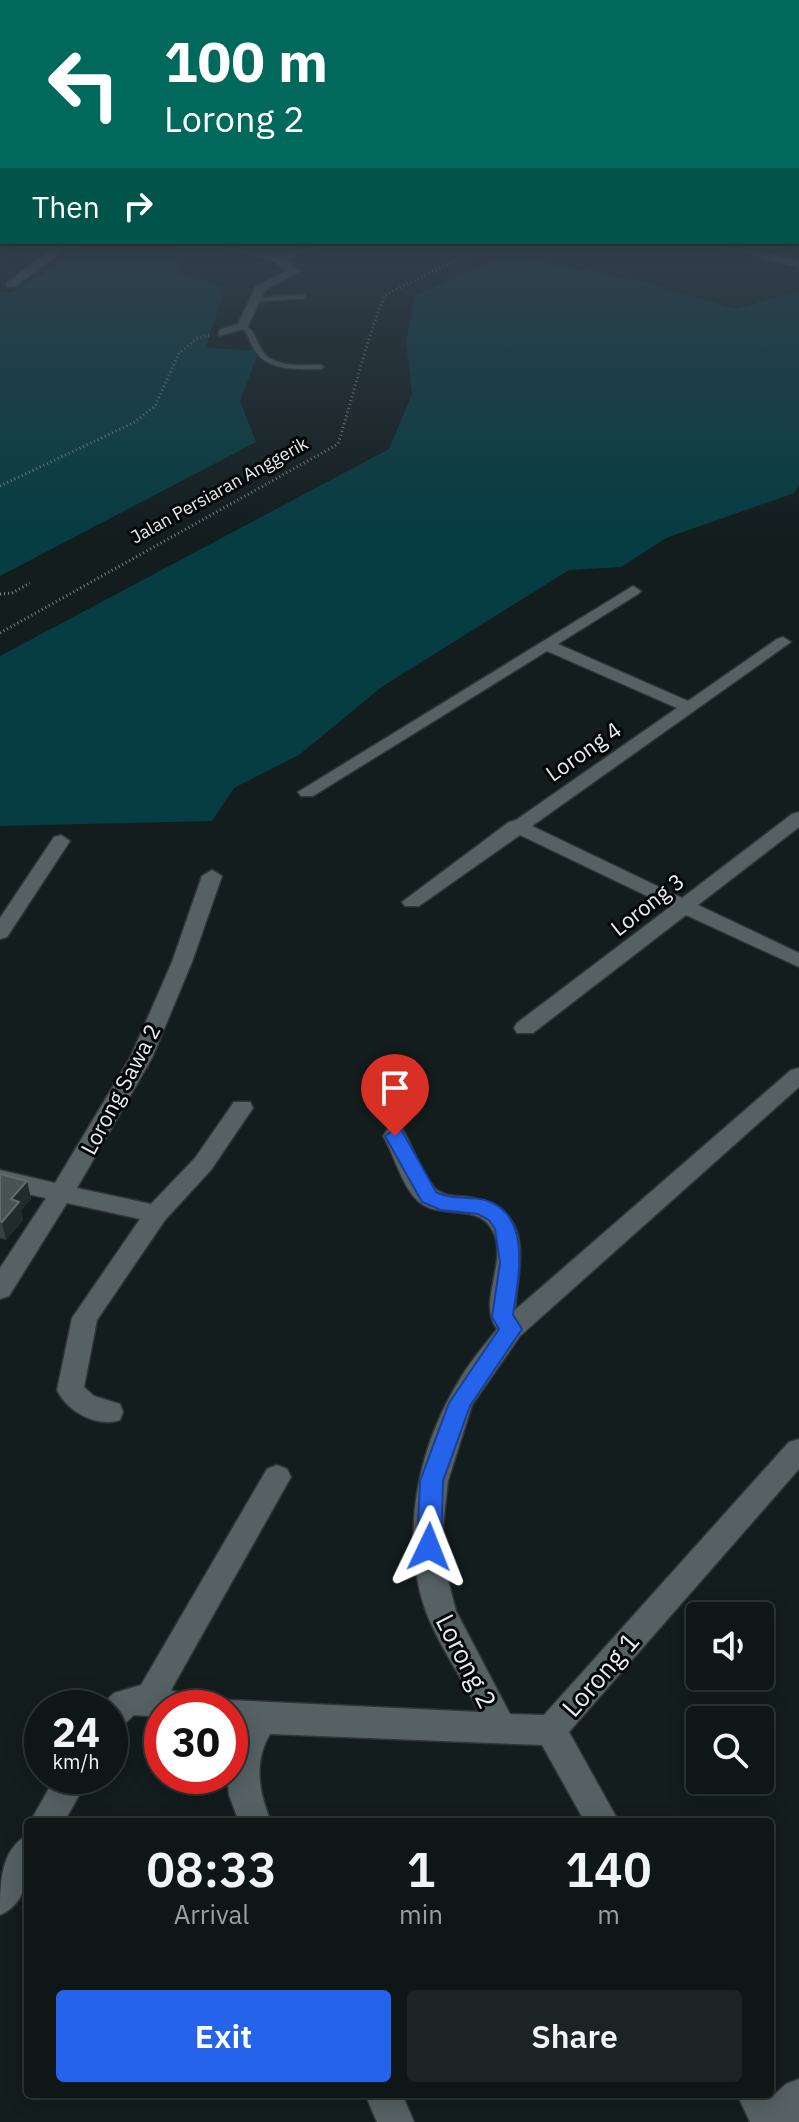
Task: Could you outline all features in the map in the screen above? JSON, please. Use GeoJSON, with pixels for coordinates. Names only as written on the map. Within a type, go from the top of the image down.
{"type":"FeatureCollection","features":[{"type":"Feature","properties":{"kind":"street"},"geometry":{"type":"LineString","coordinates":[[307,792],[633,591]]}},
{"type":"Feature","properties":{"kind":"street","name":"Lorong 4"},"geometry":{"type":"LineString","coordinates":[[412,902],[516,826],[783,642]]}},
{"type":"Feature","properties":{"kind":"street"},"geometry":{"type":"LineString","coordinates":[[546,645],[688,707]]}},
{"type":"Feature","properties":{"kind":"street","name":"Lorong 3"},"geometry":{"type":"LineString","coordinates":[[525,1028],[799,818]]}},
{"type":"Feature","properties":{"kind":"street"},"geometry":{"type":"LineString","coordinates":[[516,826],[799,961]]}},
{"type":"Feature","properties":{"kind":"street"},"geometry":{"type":"LineString","coordinates":[[0,933],[61,841]]}},
{"type":"Feature","properties":{"kind":"street","name":"Lorong Sawa 2"},"geometry":{"type":"LineString","coordinates":[[0,1289],[141,1058],[182,962],[212,876]]}},
{"type":"Feature","properties":{"kind":"street","name":"Lorong 2"},"geometry":{"type":"LineString","coordinates":[[500,1726],[489,1696],[459,1651],[440,1609],[428,1568],[432,1481],[460,1403],[511,1329],[799,1075]]}},
{"type":"Feature","properties":{"kind":"street"},"geometry":{"type":"LineString","coordinates":[[110,1412],[85,1405],[70,1390],[85,1318],[156,1214],[216,1152],[242,1108]]}},
{"type":"Feature","properties":{"kind":"street"},"geometry":{"type":"LineString","coordinates":[[395,1136],[429,1197],[441,1203],[482,1207],[496,1215],[505,1229],[510,1263],[502,1317],[511,1329]]}},
{"type":"Feature","properties":{"kind":"street"},"geometry":{"type":"LineString","coordinates":[[0,1179],[156,1214]]}},
{"type":"Feature","properties":{"kind":"street","name":"Lorong 1"},"geometry":{"type":"LineString","coordinates":[[248,1717],[551,1730],[799,1450]]}},
{"type":"Feature","properties":{"kind":"street"},"geometry":{"type":"LineString","coordinates":[[155,1690],[277,1477]]}},
{"type":"Feature","properties":{"kind":"street"},"geometry":{"type":"LineString","coordinates":[[253,1818],[242,1762],[248,1740],[262,1719]]}},
{"type":"Feature","properties":{"kind":"street"},"geometry":{"type":"LineString","coordinates":[[551,1730],[601,1818]]}},
{"type":"Feature","properties":{"kind":"street"},"geometry":{"type":"LineString","coordinates":[[48,1818],[63,1794]]}},
{"type":"Feature","properties":{"kind":"street"},"geometry":{"type":"LineString","coordinates":[[0,1898],[24,1859]]}},
{"type":"Feature","properties":{"kind":"street"},"geometry":{"type":"LineString","coordinates":[[757,2098],[771,2122],[799,2097]]}},
{"type":"Feature","properties":{"kind":"street"},"geometry":{"type":"LineString","coordinates":[[385,2098],[396,2122]]}},
{"type":"Feature","properties":{"kind":"lane"},"geometry":{"type":"LineString","coordinates":[[254,339],[257,350],[267,361],[288,366],[321,367]]}},
{"type":"Feature","properties":{"kind":"path"},"geometry":{"type":"LineString","coordinates":[[0,486],[135,422],[155,406],[175,357],[192,339]]}},
{"type":"Feature","properties":{"kind":"path","name":"Jalan Persiaran Anggerik"},"geometry":{"type":"LineString","coordinates":[[0,633],[338,444],[369,339]]}},
{"type":"Feature","properties":{"kind":"path"},"geometry":{"type":"LineString","coordinates":[[0,594],[12,593],[30,583]]}},
{"type":"Feature","properties":{"kind":"shaded area"},"geometry":{"type":"Polygon","coordinates":[[[0,339],[209,339],[206,348],[259,351],[240,401],[256,442],[0,576],[0,339]]]}},
{"type":"Feature","properties":{"kind":"shaded area"},"geometry":{"type":"Polygon","coordinates":[[[407,339],[799,339],[799,485],[794,493],[666,538],[621,567],[569,570],[383,686],[299,755],[234,788],[212,821],[0,826],[0,656],[389,449],[412,394],[407,339]]]}},
{"type":"Feature","properties":{"kind":"building"},"geometry":{"type":"Polygon","coordinates":[[[0,1174],[27,1181],[11,1199],[19,1202],[2,1222],[0,1221],[0,1174]]]}},
{"type":"Feature","properties":{"kind":"route"},"geometry":{"type":"LineString","coordinates":[[395,1136],[408,1156],[421,1188],[429,1197],[441,1203],[482,1207],[496,1215],[505,1229],[510,1263],[502,1317],[511,1329],[460,1403],[432,1481],[429,1547]]}}]}
